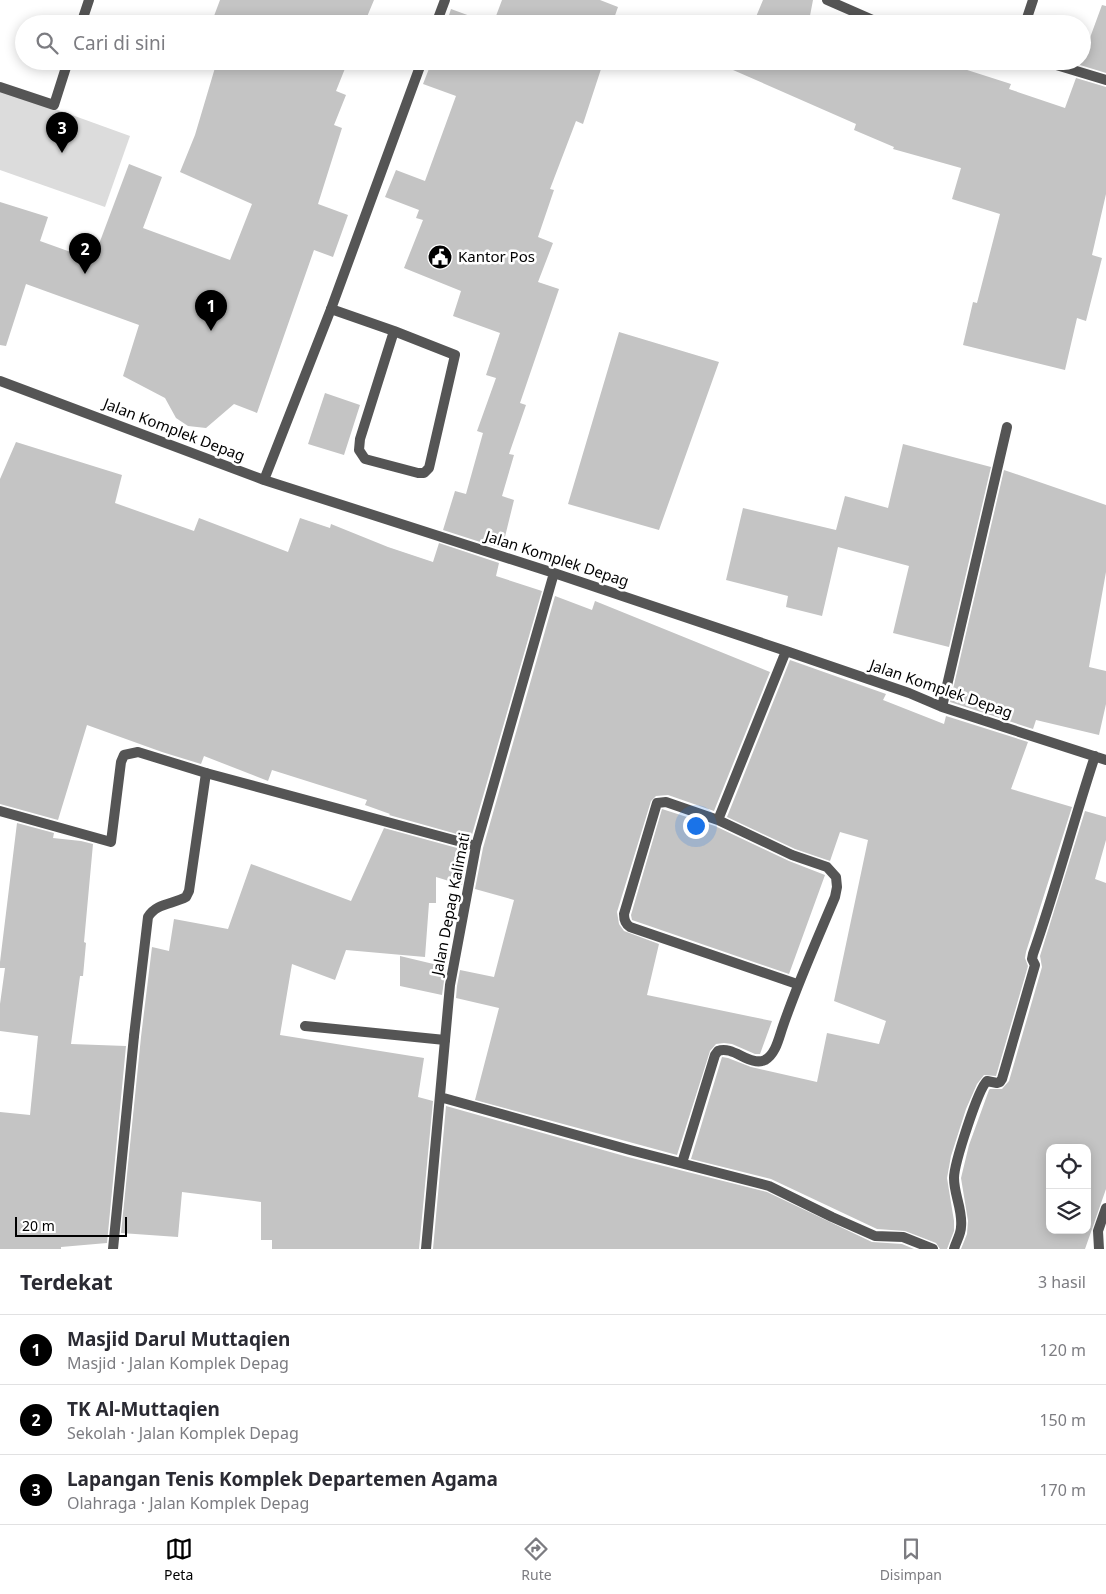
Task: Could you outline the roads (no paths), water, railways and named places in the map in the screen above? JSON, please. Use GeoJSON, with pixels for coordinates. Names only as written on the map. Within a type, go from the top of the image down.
{"type":"FeatureCollection","features":[{"type":"Feature","properties":{"kind":"street"},"geometry":{"type":"LineString","coordinates":[[84,15],[89,0]]}},
{"type":"Feature","properties":{"kind":"street"},"geometry":{"type":"LineString","coordinates":[[439,15],[445,0]]}},
{"type":"Feature","properties":{"kind":"street"},"geometry":{"type":"LineString","coordinates":[[827,0],[861,15]]}},
{"type":"Feature","properties":{"kind":"street"},"geometry":{"type":"LineString","coordinates":[[1028,15],[1033,0]]}},
{"type":"Feature","properties":{"kind":"street"},"geometry":{"type":"LineString","coordinates":[[0,87],[54,105],[65,70]]}},
{"type":"Feature","properties":{"kind":"street"},"geometry":{"type":"LineString","coordinates":[[264,480],[331,309],[419,70]]}},
{"type":"Feature","properties":{"kind":"street"},"geometry":{"type":"LineString","coordinates":[[1073,70],[1106,80]]}},
{"type":"Feature","properties":{"kind":"street"},"geometry":{"type":"LineString","coordinates":[[331,309],[394,331],[455,355],[429,468],[424,472],[418,473],[364,459],[359,450],[360,439],[394,331]]}},
{"type":"Feature","properties":{"kind":"street","name":"Jalan Komplek Depag"},"geometry":{"type":"LineString","coordinates":[[0,381],[264,480],[554,573],[909,693],[942,707],[1106,760]]}},
{"type":"Feature","properties":{"kind":"street"},"geometry":{"type":"LineString","coordinates":[[942,707],[1007,427]]}},
{"type":"Feature","properties":{"kind":"street","name":"Jalan Depag Kalimati"},"geometry":{"type":"LineString","coordinates":[[426,1249],[450,985],[476,846],[554,573]]}},
{"type":"Feature","properties":{"kind":"street"},"geometry":{"type":"LineString","coordinates":[[718,820],[786,651]]}},
{"type":"Feature","properties":{"kind":"street"},"geometry":{"type":"LineString","coordinates":[[0,811],[111,842],[121,762],[124,755],[138,752],[206,773],[476,846]]}},
{"type":"Feature","properties":{"kind":"street"},"geometry":{"type":"LineString","coordinates":[[954,1249],[962,1228],[961,1211],[955,1194],[954,1180],[962,1146],[983,1085],[987,1081],[1000,1082],[1002,1078],[1035,965],[1032,960],[1033,954],[1056,887],[1078,806],[1095,756]]}},
{"type":"Feature","properties":{"kind":"street"},"geometry":{"type":"LineString","coordinates":[[113,1249],[148,917],[160,906],[186,897],[190,891],[206,773]]}},
{"type":"Feature","properties":{"kind":"street"},"geometry":{"type":"LineString","coordinates":[[682,1163],[715,1054],[722,1049],[754,1060],[763,1061],[769,1057],[775,1048],[798,984],[836,898],[837,887],[836,877],[827,867],[792,855],[718,820],[666,802],[657,803],[624,914],[624,920],[630,927],[798,984]]}},
{"type":"Feature","properties":{"kind":"street"},"geometry":{"type":"LineString","coordinates":[[305,1026],[445,1040]]}},
{"type":"Feature","properties":{"kind":"street"},"geometry":{"type":"LineString","coordinates":[[440,1097],[769,1186],[875,1236],[903,1237],[933,1249]]}},
{"type":"Feature","properties":{"kind":"street"},"geometry":{"type":"LineString","coordinates":[[1099,1249],[1098,1231],[1106,1208]]}},
{"type":"Feature","properties":{"kind":"place","name":"Lapangan Tenis Komplek Departemen Agama"},"geometry":{"type":"Point","coordinates":[62,153]}},
{"type":"Feature","properties":{"kind":"place","name":"Kantor Pos"},"geometry":{"type":"Point","coordinates":[440,257]}},
{"type":"Feature","properties":{"kind":"place","name":"TK Al-Muttaqien"},"geometry":{"type":"Point","coordinates":[85,274]}},
{"type":"Feature","properties":{"kind":"place","name":"Masjid Darul Muttaqien"},"geometry":{"type":"Point","coordinates":[211,331]}}]}
